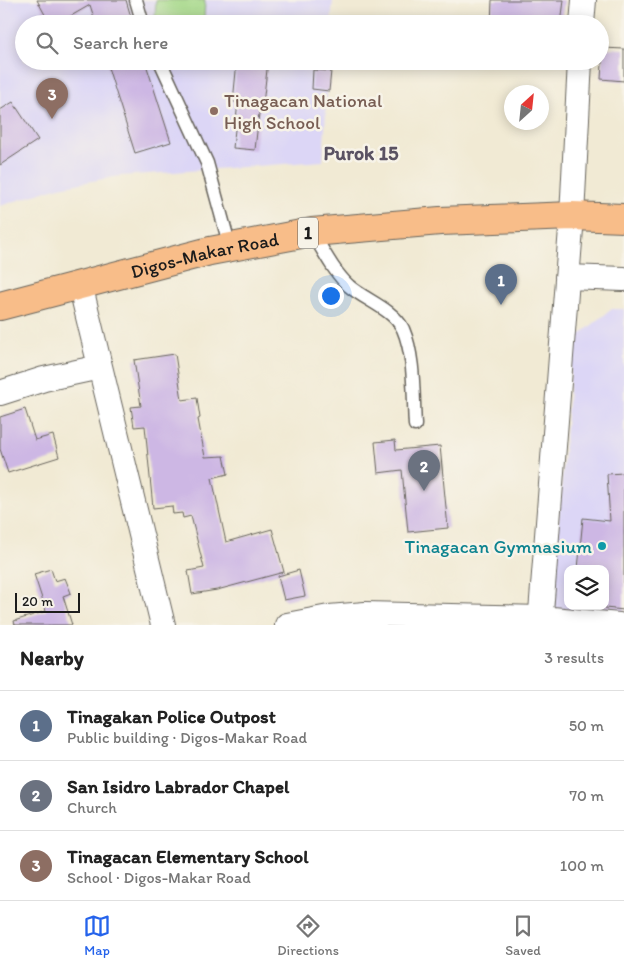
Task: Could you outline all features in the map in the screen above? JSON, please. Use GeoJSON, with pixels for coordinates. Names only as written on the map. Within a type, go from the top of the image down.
{"type":"FeatureCollection","features":[{"type":"Feature","properties":{"kind":"highway","name":"Digos-Makar Road"},"geometry":{"type":"LineString","coordinates":[[0,306],[230,247],[312,232],[440,221],[572,216],[624,218]]}},
{"type":"Feature","properties":{"kind":"street"},"geometry":{"type":"LineString","coordinates":[[583,15],[584,0]]}},
{"type":"Feature","properties":{"kind":"street"},"geometry":{"type":"LineString","coordinates":[[540,621],[572,216],[580,70]]}},
{"type":"Feature","properties":{"kind":"street"},"geometry":{"type":"LineString","coordinates":[[567,277],[624,279]]}},
{"type":"Feature","properties":{"kind":"street"},"geometry":{"type":"LineString","coordinates":[[80,284],[163,625]]}},
{"type":"Feature","properties":{"kind":"street"},"geometry":{"type":"LineString","coordinates":[[0,392],[44,379],[100,367]]}},
{"type":"Feature","properties":{"kind":"street"},"geometry":{"type":"LineString","coordinates":[[287,625],[329,617],[540,621],[619,625]]}},
{"type":"Feature","properties":{"kind":"lane"},"geometry":{"type":"LineString","coordinates":[[136,0],[140,15]]}},
{"type":"Feature","properties":{"kind":"lane"},"geometry":{"type":"LineString","coordinates":[[164,70],[208,163],[230,247]]}},
{"type":"Feature","properties":{"kind":"lane"},"geometry":{"type":"LineString","coordinates":[[312,232],[335,270],[349,286],[396,320],[402,329],[409,350],[415,425]]}},
{"type":"Feature","properties":{"kind":"shaded area"},"geometry":{"type":"Polygon","coordinates":[[[0,0],[333,0],[332,15],[15,15],[15,70],[328,70],[323,161],[120,176],[59,187],[0,206],[0,0]]]}},
{"type":"Feature","properties":{"kind":"shaded area"},"geometry":{"type":"Polygon","coordinates":[[[612,309],[624,309],[624,619],[551,614],[573,340],[612,309]]]}},
{"type":"Feature","properties":{"kind":"green space"},"geometry":{"type":"Polygon","coordinates":[[[156,0],[205,0],[204,15],[155,15],[156,0]]]}},
{"type":"Feature","properties":{"kind":"building"},"geometry":{"type":"Polygon","coordinates":[[[37,0],[126,0],[130,15],[93,15],[90,5],[73,15],[45,15],[37,0]]]}},
{"type":"Feature","properties":{"kind":"building"},"geometry":{"type":"Polygon","coordinates":[[[492,0],[564,0],[562,15],[491,15],[492,0]]]}},
{"type":"Feature","properties":{"kind":"building"},"geometry":{"type":"Polygon","coordinates":[[[609,48],[624,49],[624,81],[601,79],[602,70],[609,70],[609,48]]]}},
{"type":"Feature","properties":{"kind":"building"},"geometry":{"type":"Polygon","coordinates":[[[109,70],[148,70],[171,142],[135,153],[109,70]]]}},
{"type":"Feature","properties":{"kind":"building"},"geometry":{"type":"Polygon","coordinates":[[[236,70],[267,70],[263,104],[260,104],[255,150],[233,148],[238,102],[233,102],[236,70]]]}},
{"type":"Feature","properties":{"kind":"building"},"geometry":{"type":"Polygon","coordinates":[[[313,70],[331,71],[329,91],[312,89],[313,70]]]}},
{"type":"Feature","properties":{"kind":"building"},"geometry":{"type":"Polygon","coordinates":[[[13,102],[38,140],[0,165],[0,110],[13,102]]]}},
{"type":"Feature","properties":{"kind":"building"},"geometry":{"type":"Polygon","coordinates":[[[175,354],[182,400],[197,398],[200,418],[198,419],[205,457],[224,456],[228,474],[212,478],[226,542],[272,529],[284,572],[217,590],[192,594],[188,571],[204,568],[191,516],[183,518],[182,513],[173,514],[172,506],[153,508],[145,426],[134,427],[131,407],[141,406],[134,360],[175,354]]]}},
{"type":"Feature","properties":{"kind":"building"},"geometry":{"type":"Polygon","coordinates":[[[25,409],[35,440],[53,435],[59,457],[8,473],[0,449],[0,417],[25,409]]]}},
{"type":"Feature","properties":{"kind":"building"},"geometry":{"type":"Polygon","coordinates":[[[395,440],[396,450],[440,446],[448,528],[408,532],[402,470],[378,473],[375,442],[395,440]]]}},
{"type":"Feature","properties":{"kind":"building","name":"Tinagacan Gymnasium"},"geometry":{"type":"Polygon","coordinates":[[[624,473],[624,610],[609,608],[609,565],[578,565],[583,518],[610,521],[607,474],[624,473]]]}},
{"type":"Feature","properties":{"kind":"building"},"geometry":{"type":"Polygon","coordinates":[[[51,569],[55,581],[65,578],[71,593],[63,596],[72,625],[15,625],[14,621],[46,611],[34,574],[51,569]]]}},
{"type":"Feature","properties":{"kind":"building"},"geometry":{"type":"Polygon","coordinates":[[[299,570],[305,596],[284,600],[278,576],[299,570]]]}},
{"type":"Feature","properties":{"kind":"place","name":"Tinagacan National High School"},"geometry":{"type":"Point","coordinates":[214,111]}},
{"type":"Feature","properties":{"kind":"place","name":"Tinagacan Elementary School"},"geometry":{"type":"Point","coordinates":[52,119]}},
{"type":"Feature","properties":{"kind":"place","name":"Tinagakan Police Outpost"},"geometry":{"type":"Point","coordinates":[501,305]}},
{"type":"Feature","properties":{"kind":"place","name":"San Isidro Labrador Chapel"},"geometry":{"type":"Point","coordinates":[424,491]}},
{"type":"Feature","properties":{"kind":"place","name":"Tinagacan Gymnasium"},"geometry":{"type":"Point","coordinates":[602,546]}},
{"type":"Feature","properties":{"kind":"district","name":"Purok 15"},"geometry":{"type":"Point","coordinates":[361,153]}}]}
